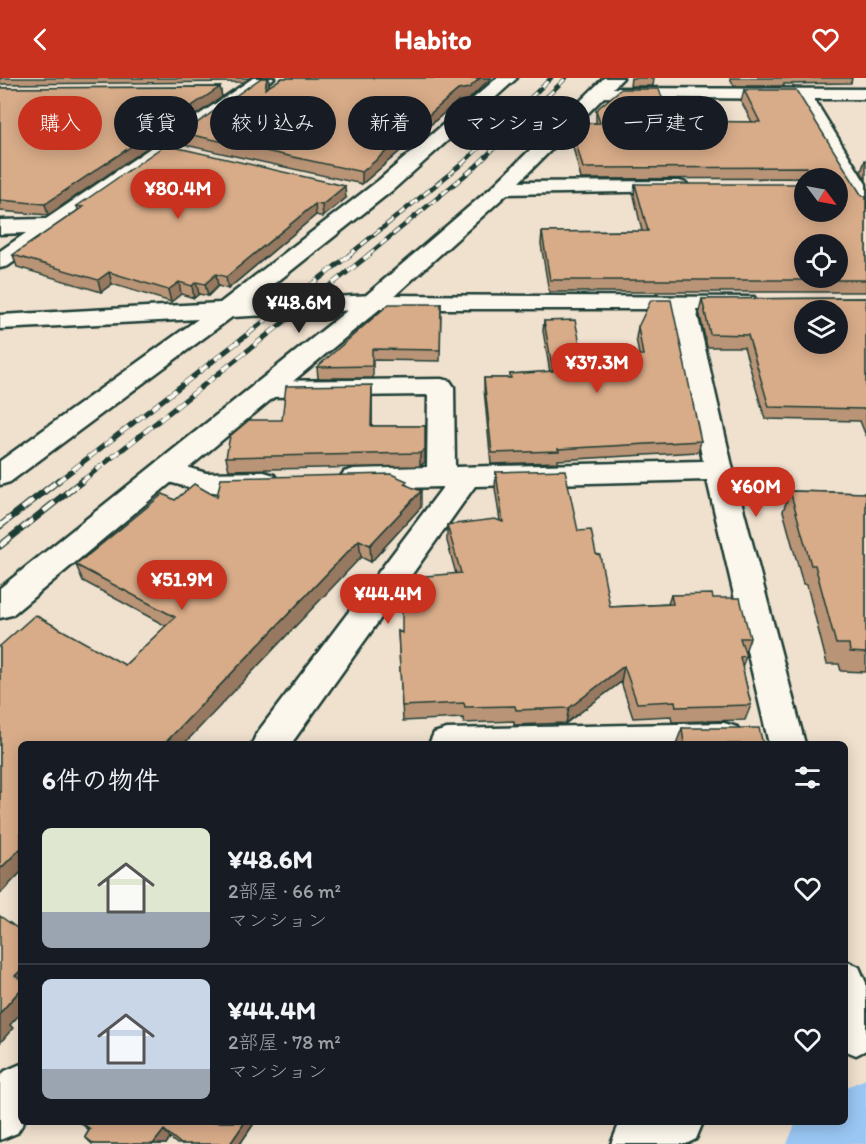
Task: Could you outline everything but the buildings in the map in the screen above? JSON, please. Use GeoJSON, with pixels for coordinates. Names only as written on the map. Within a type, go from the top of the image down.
{"type":"FeatureCollection","features":[{"type":"Feature","properties":{"kind":"street"},"geometry":{"type":"LineString","coordinates":[[0,476],[224,311],[359,193],[452,130],[508,78]]}},
{"type":"Feature","properties":{"kind":"street"},"geometry":{"type":"LineString","coordinates":[[214,89],[257,83]]}},
{"type":"Feature","properties":{"kind":"street"},"geometry":{"type":"LineString","coordinates":[[198,125],[257,83]]}},
{"type":"Feature","properties":{"kind":"street"},"geometry":{"type":"LineString","coordinates":[[0,606],[373,302],[503,188],[607,86],[802,94],[866,94]]}},
{"type":"Feature","properties":{"kind":"street"},"geometry":{"type":"LineString","coordinates":[[802,94],[853,191]]}},
{"type":"Feature","properties":{"kind":"street"},"geometry":{"type":"LineString","coordinates":[[0,261],[162,150]]}},
{"type":"Feature","properties":{"kind":"street"},"geometry":{"type":"LineString","coordinates":[[174,150],[188,153]]}},
{"type":"Feature","properties":{"kind":"street"},"geometry":{"type":"LineString","coordinates":[[503,188],[700,187]]}},
{"type":"Feature","properties":{"kind":"street"},"geometry":{"type":"LineString","coordinates":[[0,227],[49,226]]}},
{"type":"Feature","properties":{"kind":"street"},"geometry":{"type":"LineString","coordinates":[[0,322],[373,302],[763,302]]}},
{"type":"Feature","properties":{"kind":"street"},"geometry":{"type":"LineString","coordinates":[[682,302],[719,470],[786,740],[701,741]]}},
{"type":"Feature","properties":{"kind":"street"},"geometry":{"type":"LineString","coordinates":[[264,389],[441,387],[453,477],[272,741]]}},
{"type":"Feature","properties":{"kind":"street"},"geometry":{"type":"LineString","coordinates":[[323,480],[719,470]]}},
{"type":"Feature","properties":{"kind":"street"},"geometry":{"type":"LineString","coordinates":[[166,471],[205,483],[288,481]]}},
{"type":"Feature","properties":{"kind":"street"},"geometry":{"type":"LineString","coordinates":[[848,999],[856,1032]]}},
{"type":"Feature","properties":{"kind":"street"},"geometry":{"type":"LineString","coordinates":[[0,1116],[18,1091]]}},
{"type":"Feature","properties":{"kind":"street"},"geometry":{"type":"LineString","coordinates":[[635,1144],[672,1125]]}},
{"type":"Feature","properties":{"kind":"waterway"},"geometry":{"type":"LineString","coordinates":[[838,1144],[866,1130]]}},
{"type":"Feature","properties":{"kind":"railway"},"geometry":{"type":"LineString","coordinates":[[349,255],[463,163],[551,78]]}},
{"type":"Feature","properties":{"kind":"railway"},"geometry":{"type":"LineString","coordinates":[[368,255],[475,167],[566,78]]}},
{"type":"Feature","properties":{"kind":"railway"},"geometry":{"type":"LineString","coordinates":[[57,482],[351,254]]}},
{"type":"Feature","properties":{"kind":"railway"},"geometry":{"type":"LineString","coordinates":[[81,482],[370,254]]}},
{"type":"Feature","properties":{"kind":"railway"},"geometry":{"type":"LineString","coordinates":[[0,526],[59,480]]}},
{"type":"Feature","properties":{"kind":"railway"},"geometry":{"type":"LineString","coordinates":[[0,546],[83,480]]}}]}
